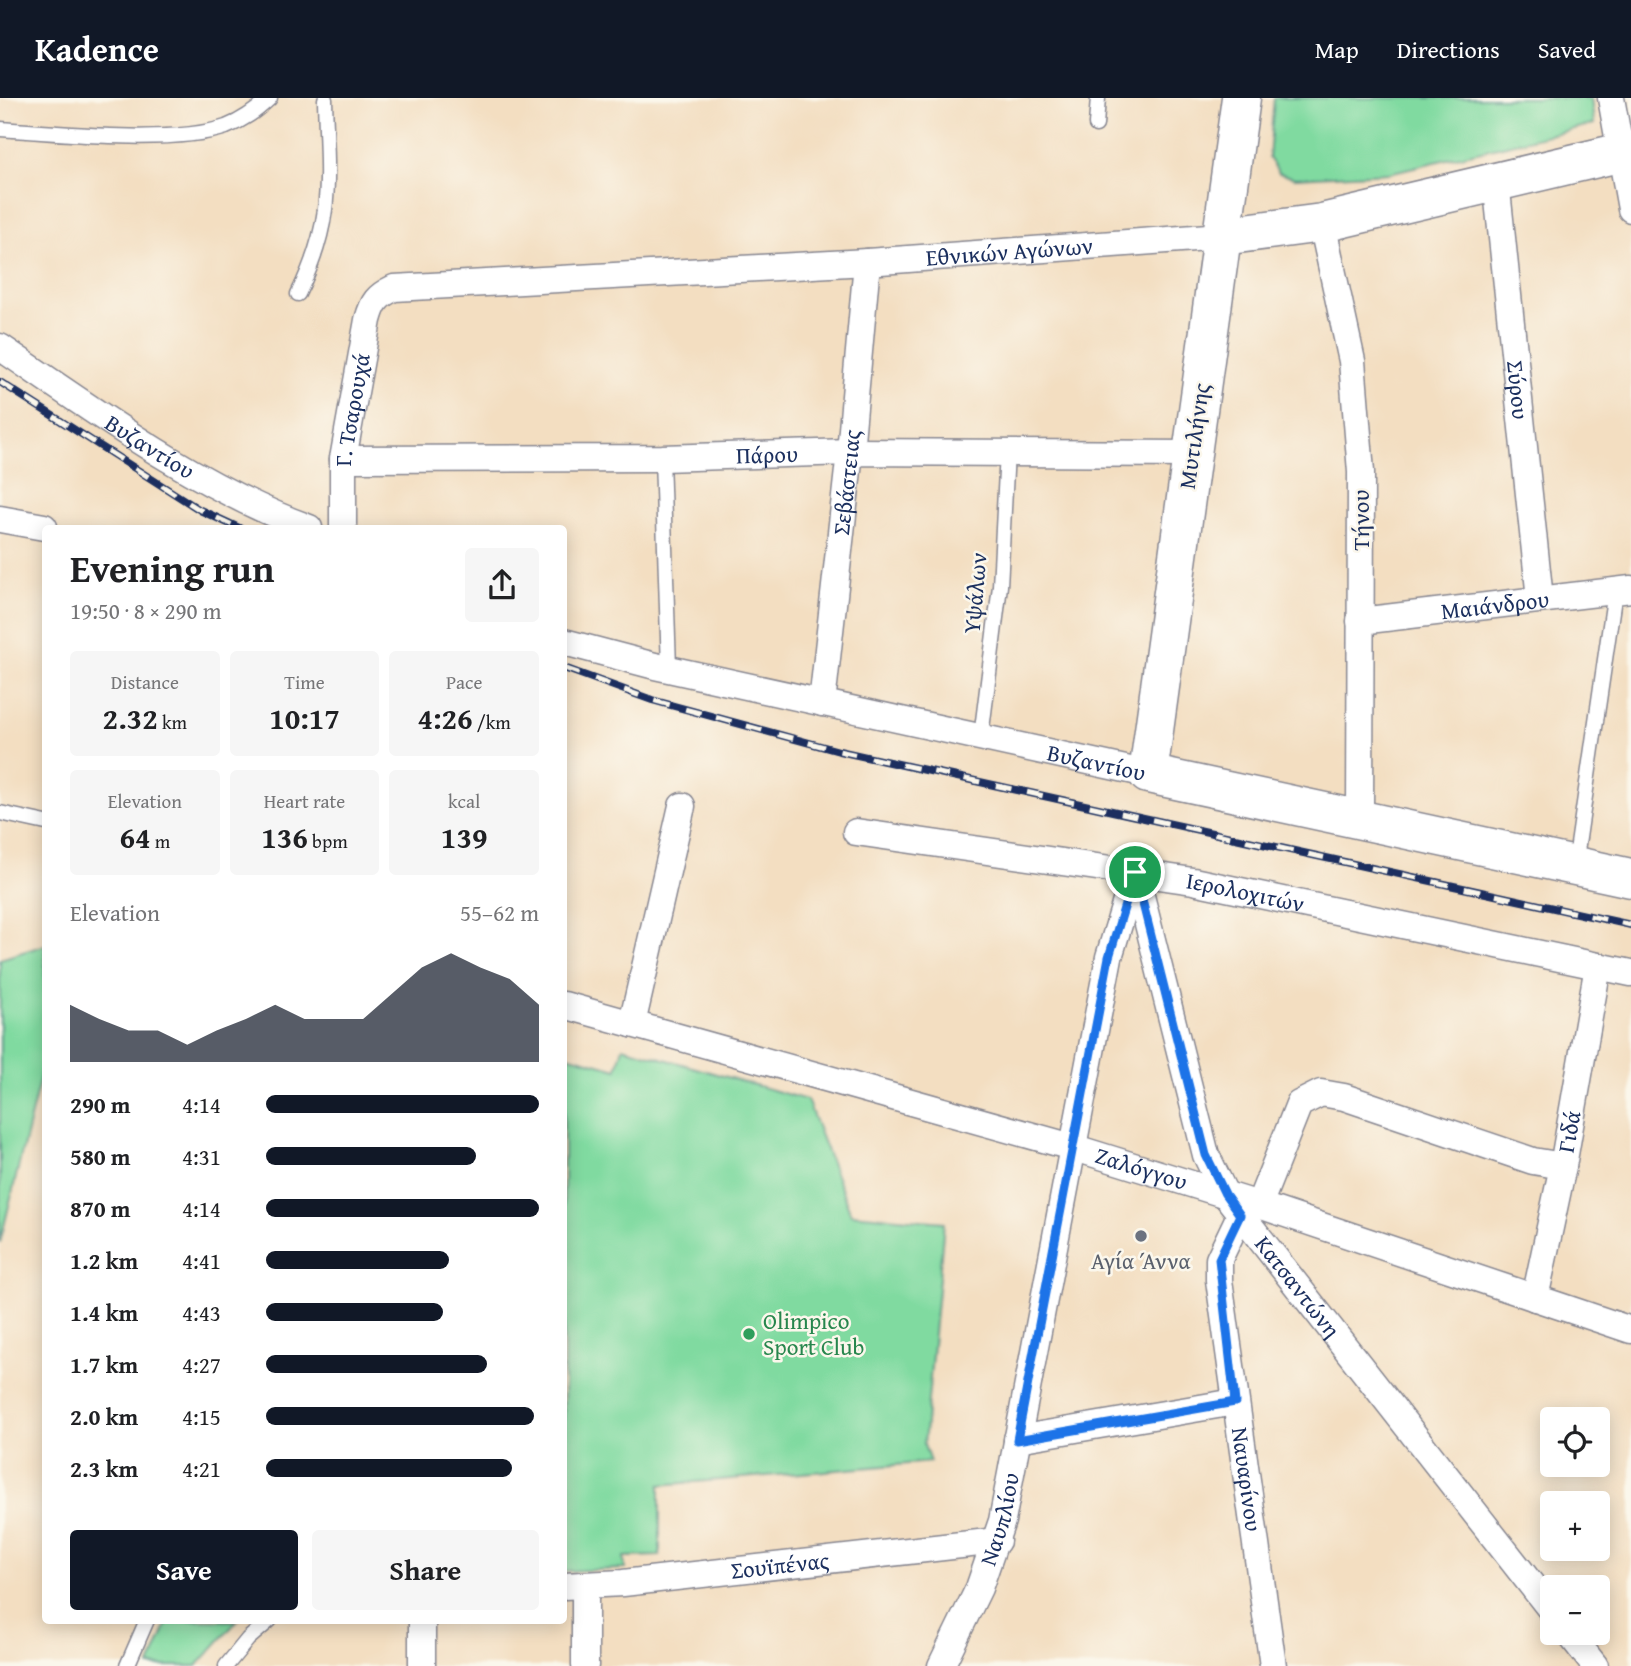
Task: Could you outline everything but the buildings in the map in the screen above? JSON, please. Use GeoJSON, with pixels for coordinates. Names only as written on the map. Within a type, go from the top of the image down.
{"type":"FeatureCollection","features":[{"type":"Feature","properties":{"kind":"street","name":"Μυτιλήνης"},"geometry":{"type":"LineString","coordinates":[[1148,774],[1241,98]]}},
{"type":"Feature","properties":{"kind":"street"},"geometry":{"type":"LineString","coordinates":[[1611,98],[1626,151],[1631,209]]}},
{"type":"Feature","properties":{"kind":"street","name":"Εθνικών Αγώνων"},"geometry":{"type":"LineString","coordinates":[[380,294],[394,288],[867,262],[1222,236],[1322,223],[1626,151]]}},
{"type":"Feature","properties":{"kind":"street","name":"Σύρου"},"geometry":{"type":"LineString","coordinates":[[1496,181],[1540,599]]}},
{"type":"Feature","properties":{"kind":"street","name":"Τήνου"},"geometry":{"type":"LineString","coordinates":[[1322,223],[1352,361],[1361,472],[1360,822]]}},
{"type":"Feature","properties":{"kind":"street","name":"Σεβάστειας"},"geometry":{"type":"LineString","coordinates":[[822,703],[850,452],[867,262]]}},
{"type":"Feature","properties":{"kind":"street","name":"Γ. Τσαρουχά"},"geometry":{"type":"LineString","coordinates":[[343,525],[343,459],[368,320],[373,302],[380,294]]}},
{"type":"Feature","properties":{"kind":"street","name":"Βυζαντίου"},"geometry":{"type":"LineString","coordinates":[[0,347],[132,436],[274,515],[301,525]]}},
{"type":"Feature","properties":{"kind":"street","name":"Πάρου"},"geometry":{"type":"LineString","coordinates":[[343,459],[662,458],[850,452],[1191,454]]}},
{"type":"Feature","properties":{"kind":"street"},"geometry":{"type":"LineString","coordinates":[[0,519],[42,527]]}},
{"type":"Feature","properties":{"kind":"street","name":"Μαιάνδρου"},"geometry":{"type":"LineString","coordinates":[[1360,621],[1623,590]]}},
{"type":"Feature","properties":{"kind":"street","name":"Βυζαντίου"},"geometry":{"type":"LineString","coordinates":[[567,643],[822,703],[1360,822],[1631,878]]}},
{"type":"Feature","properties":{"kind":"street"},"geometry":{"type":"LineString","coordinates":[[632,1024],[682,806]]}},
{"type":"Feature","properties":{"kind":"street","name":"Ιερολοχιτών"},"geometry":{"type":"LineString","coordinates":[[856,832],[1135,872],[1231,889],[1631,973]]}},
{"type":"Feature","properties":{"kind":"street","name":"Ναυπλίου"},"geometry":{"type":"LineString","coordinates":[[941,1666],[979,1588],[997,1541],[1109,957],[1135,872]]}},
{"type":"Feature","properties":{"kind":"street","name":"Κατσαντώνη"},"geometry":{"type":"LineString","coordinates":[[1135,872],[1206,1155],[1241,1205],[1540,1595]]}},
{"type":"Feature","properties":{"kind":"street","name":"Γιδά"},"geometry":{"type":"LineString","coordinates":[[1535,1298],[1563,1166],[1598,965]]}},
{"type":"Feature","properties":{"kind":"street","name":"Ζαλόγγου"},"geometry":{"type":"LineString","coordinates":[[567,1006],[1072,1147],[1241,1205],[1631,1330]]}},
{"type":"Feature","properties":{"kind":"street","name":"Ναυαρίνου"},"geometry":{"type":"LineString","coordinates":[[1273,1666],[1235,1402],[1219,1259],[1241,1205],[1299,1104],[1321,1093],[1344,1097],[1533,1161],[1563,1166]]}},
{"type":"Feature","properties":{"kind":"street"},"geometry":{"type":"LineString","coordinates":[[1017,1440],[1235,1402]]}},
{"type":"Feature","properties":{"kind":"street","name":"Σουϊπένας"},"geometry":{"type":"LineString","coordinates":[[574,1585],[997,1541]]}},
{"type":"Feature","properties":{"kind":"street"},"geometry":{"type":"LineString","coordinates":[[574,1585],[585,1666]]}},
{"type":"Feature","properties":{"kind":"street"},"geometry":{"type":"LineString","coordinates":[[422,1624],[422,1666]]}},
{"type":"Feature","properties":{"kind":"street"},"geometry":{"type":"LineString","coordinates":[[1578,1645],[1595,1666]]}},
{"type":"Feature","properties":{"kind":"lane"},"geometry":{"type":"LineString","coordinates":[[0,129],[177,135],[223,128],[251,116],[270,98]]}},
{"type":"Feature","properties":{"kind":"lane"},"geometry":{"type":"LineString","coordinates":[[298,294],[320,244],[328,201],[325,98]]}},
{"type":"Feature","properties":{"kind":"lane"},"geometry":{"type":"LineString","coordinates":[[1096,125],[1098,98]]}},
{"type":"Feature","properties":{"kind":"lane","name":"Υψάλων"},"geometry":{"type":"LineString","coordinates":[[981,737],[1000,586],[1007,452]]}},
{"type":"Feature","properties":{"kind":"lane"},"geometry":{"type":"LineString","coordinates":[[662,458],[668,668]]}},
{"type":"Feature","properties":{"kind":"lane"},"geometry":{"type":"LineString","coordinates":[[1575,866],[1623,590]]}},
{"type":"Feature","properties":{"kind":"lane"},"geometry":{"type":"LineString","coordinates":[[0,813],[42,822]]}},
{"type":"Feature","properties":{"kind":"lane"},"geometry":{"type":"LineString","coordinates":[[127,1666],[145,1624]]}},
{"type":"Feature","properties":{"kind":"lane"},"geometry":{"type":"LineString","coordinates":[[226,1666],[248,1639],[265,1624]]}},
{"type":"Feature","properties":{"kind":"green space"},"geometry":{"type":"Polygon","coordinates":[[[1274,98],[1591,98],[1594,124],[1389,173],[1295,178],[1279,173],[1269,158],[1274,98]]]}},
{"type":"Feature","properties":{"kind":"green space"},"geometry":{"type":"Polygon","coordinates":[[[42,946],[42,1069],[0,1243],[0,959],[42,946]]]}},
{"type":"Feature","properties":{"kind":"green space","name":"Olimpico Sport Club"},"geometry":{"type":"Polygon","coordinates":[[[623,1047],[807,1100],[851,1214],[944,1222],[924,1445],[930,1462],[660,1485],[660,1556],[624,1557],[625,1569],[567,1571],[567,1055],[617,1069],[623,1047]]]}},
{"type":"Feature","properties":{"kind":"green space"},"geometry":{"type":"Polygon","coordinates":[[[166,1624],[234,1624],[197,1666],[150,1666],[166,1624]]]}},
{"type":"Feature","properties":{"kind":"railway"},"geometry":{"type":"LineString","coordinates":[[0,382],[200,510],[232,525]]}},
{"type":"Feature","properties":{"kind":"railway"},"geometry":{"type":"LineString","coordinates":[[567,669],[652,700],[839,751],[1631,925]]}},
{"type":"Feature","properties":{"kind":"place","name":"Αγία Άννα"},"geometry":{"type":"Point","coordinates":[1141,1236]}},
{"type":"Feature","properties":{"kind":"place","name":"Olimpico Sport Club"},"geometry":{"type":"Point","coordinates":[749,1334]}},
{"type":"Feature","properties":{"kind":"route"},"geometry":{"type":"LineString","coordinates":[[1135,872],[1206,1155],[1225,1194],[1240,1215],[1219,1259],[1219,1280],[1235,1402],[1017,1440],[1109,957],[1135,872]]}}]}
